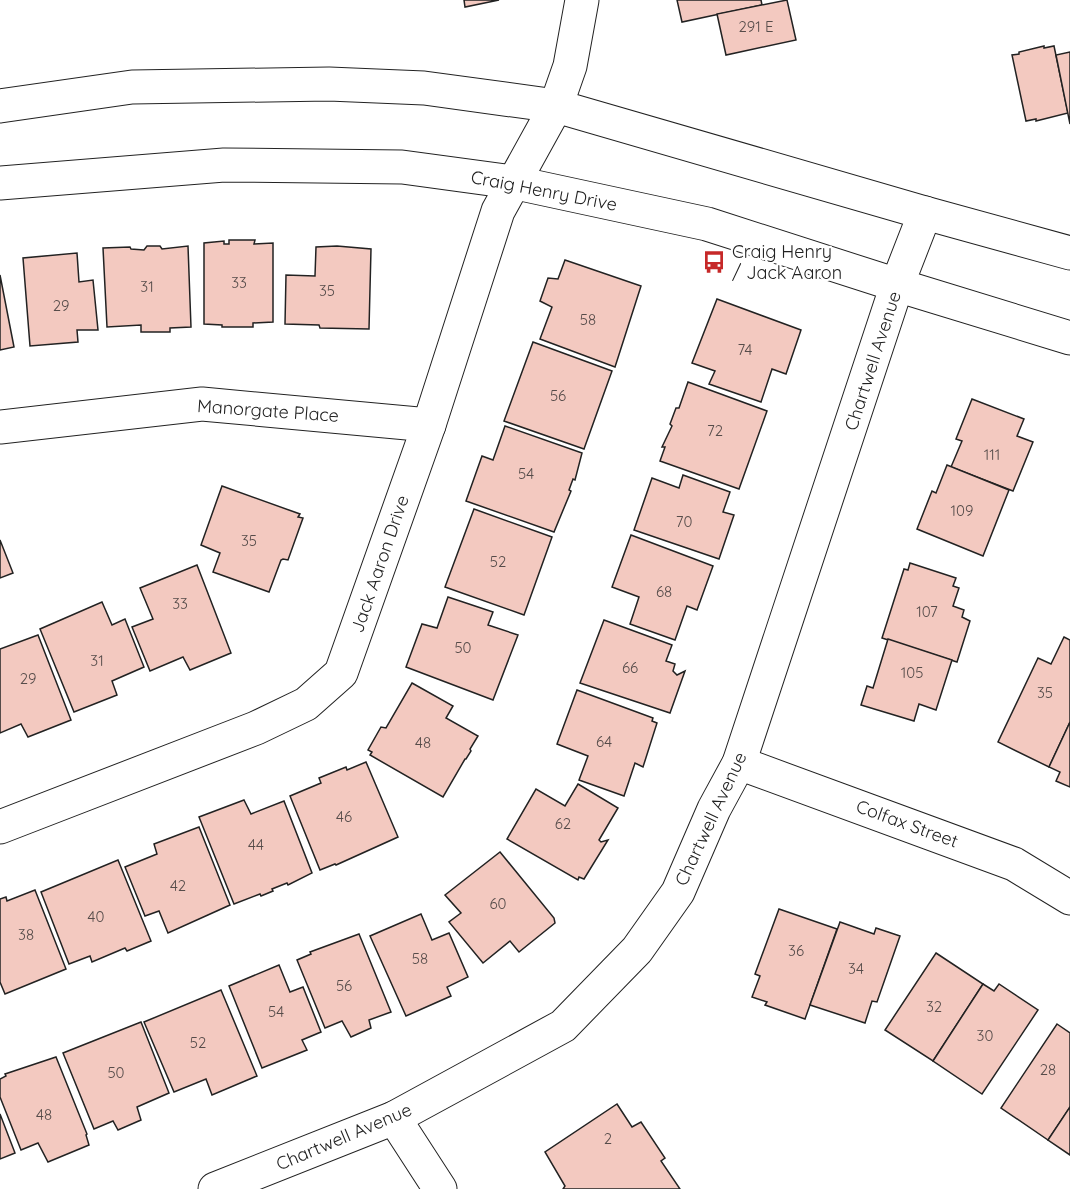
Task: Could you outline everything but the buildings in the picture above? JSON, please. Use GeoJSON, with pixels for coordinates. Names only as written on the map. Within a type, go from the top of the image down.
{"type":"FeatureCollection","features":[{"type":"Feature","properties":{"kind":"street","name":"Jack Aaron Drive"},"geometry":{"type":"LineString","coordinates":[[0,827],[256,728],[306,704],[340,673],[429,425],[492,229],[512,183],[556,106],[570,66],[582,0]]}},
{"type":"Feature","properties":{"kind":"street"},"geometry":{"type":"LineString","coordinates":[[0,106],[132,87],[329,84],[424,88],[556,106],[1070,253]]}},
{"type":"Feature","properties":{"kind":"street","name":"Craig Henry Drive"},"geometry":{"type":"LineString","coordinates":[[0,183],[224,165],[402,167],[512,183],[707,224],[1070,338]]}},
{"type":"Feature","properties":{"kind":"street","name":"Chartwell Avenue"},"geometry":{"type":"LineString","coordinates":[[215,1189],[394,1118],[563,1026],[638,950],[678,892],[714,809],[739,763],[897,285],[925,213]]}},
{"type":"Feature","properties":{"kind":"street","name":"Manorgate Place"},"geometry":{"type":"LineString","coordinates":[[0,427],[202,404],[429,425]]}},
{"type":"Feature","properties":{"kind":"street","name":"Colfax Street"},"geometry":{"type":"LineString","coordinates":[[739,763],[1014,864],[1070,898]]}},
{"type":"Feature","properties":{"kind":"street"},"geometry":{"type":"LineString","coordinates":[[394,1118],[440,1189]]}},
{"type":"Feature","properties":{"kind":"place","name":"Craig Henry / Jack Aaron"},"geometry":{"type":"Point","coordinates":[714,262]}}]}
